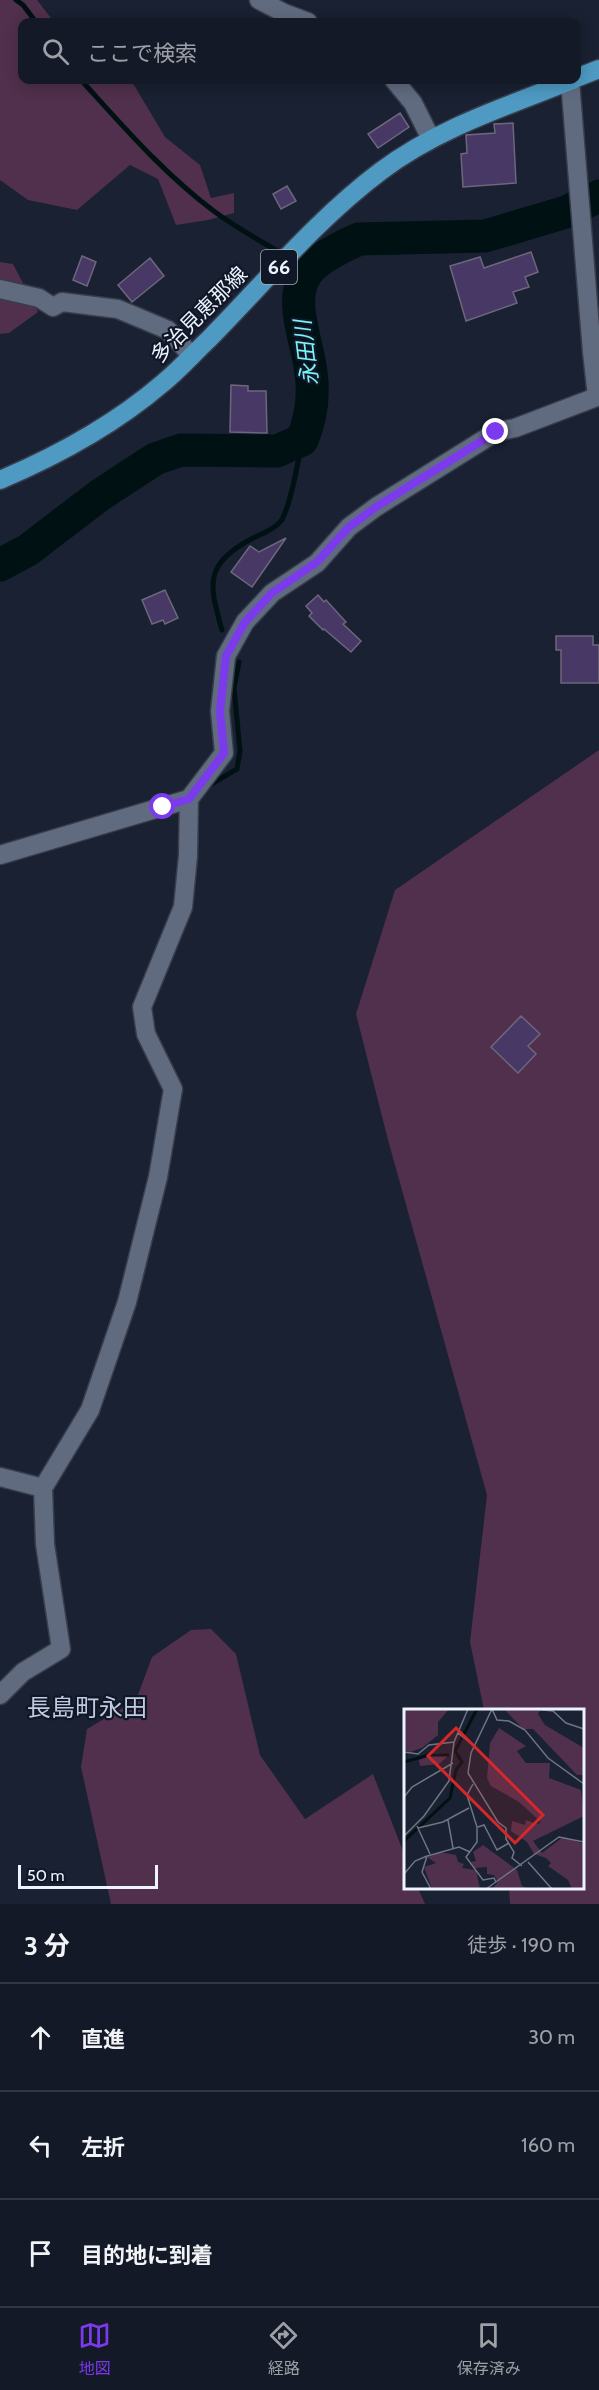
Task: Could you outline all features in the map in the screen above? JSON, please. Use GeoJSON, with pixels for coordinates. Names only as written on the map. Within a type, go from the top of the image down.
{"type":"FeatureCollection","features":[{"type":"Feature","properties":{"kind":"main road","name":"多治見恵那線"},"geometry":{"type":"LineString","coordinates":[[581,77],[599,69]]}},
{"type":"Feature","properties":{"kind":"main road","name":"多治見恵那線"},"geometry":{"type":"LineString","coordinates":[[0,480],[47,460],[110,425],[165,382],[323,221],[383,169],[431,139],[470,119],[562,84]]}},
{"type":"Feature","properties":{"kind":"street"},"geometry":{"type":"LineString","coordinates":[[259,0],[297,18]]}},
{"type":"Feature","properties":{"kind":"street"},"geometry":{"type":"LineString","coordinates":[[397,84],[412,103],[431,139]]}},
{"type":"Feature","properties":{"kind":"street"},"geometry":{"type":"LineString","coordinates":[[0,855],[189,799],[224,753],[220,711],[226,656],[245,622],[272,593],[317,562],[349,527],[376,507],[496,432],[515,428],[598,397],[592,352],[573,84]]}},
{"type":"Feature","properties":{"kind":"street"},"geometry":{"type":"LineString","coordinates":[[0,289],[39,298],[53,307],[62,302],[118,309],[168,330],[192,356]]}},
{"type":"Feature","properties":{"kind":"street"},"geometry":{"type":"LineString","coordinates":[[0,1695],[23,1672],[61,1649],[45,1544],[43,1488],[90,1410],[127,1302],[158,1177],[173,1089],[146,1034],[142,1007],[183,907],[188,856],[189,799]]}},
{"type":"Feature","properties":{"kind":"street"},"geometry":{"type":"LineString","coordinates":[[0,1478],[43,1488]]}},
{"type":"Feature","properties":{"kind":"shaded area"},"geometry":{"type":"Polygon","coordinates":[[[0,0],[37,0],[51,18],[18,18],[18,84],[133,84],[165,137],[200,165],[211,198],[234,193],[234,213],[176,225],[158,179],[130,165],[77,210],[28,200],[0,180],[0,0]]]}},
{"type":"Feature","properties":{"kind":"shaded area"},"geometry":{"type":"Polygon","coordinates":[[[0,262],[13,264],[38,312],[9,333],[0,334],[0,262]]]}},
{"type":"Feature","properties":{"kind":"shaded area"},"geometry":{"type":"Polygon","coordinates":[[[599,750],[599,1904],[510,1904],[509,1889],[584,1889],[584,1709],[484,1709],[470,1642],[487,1495],[388,1140],[356,1014],[395,890],[599,750]]]}},
{"type":"Feature","properties":{"kind":"shaded area"},"geometry":{"type":"Polygon","coordinates":[[[211,1629],[236,1654],[260,1755],[305,1819],[373,1774],[404,1853],[404,1889],[418,1889],[425,1904],[111,1904],[81,1767],[87,1729],[136,1700],[152,1657],[191,1630],[211,1629]]]}},
{"type":"Feature","properties":{"kind":"building"},"geometry":{"type":"Polygon","coordinates":[[[400,113],[409,127],[378,148],[368,134],[400,113]]]}},
{"type":"Feature","properties":{"kind":"building"},"geometry":{"type":"Polygon","coordinates":[[[513,123],[516,183],[463,187],[461,154],[467,153],[466,135],[495,133],[494,124],[513,123]]]}},
{"type":"Feature","properties":{"kind":"building"},"geometry":{"type":"Polygon","coordinates":[[[287,186],[296,201],[281,209],[273,194],[287,186]]]}},
{"type":"Feature","properties":{"kind":"building"},"geometry":{"type":"Polygon","coordinates":[[[531,252],[538,272],[525,277],[529,287],[513,292],[517,303],[466,321],[450,266],[480,257],[484,268],[531,252]]]}},
{"type":"Feature","properties":{"kind":"building"},"geometry":{"type":"Polygon","coordinates":[[[82,256],[96,262],[87,286],[73,280],[82,256]]]}},
{"type":"Feature","properties":{"kind":"building"},"geometry":{"type":"Polygon","coordinates":[[[150,258],[164,276],[132,302],[118,285],[150,258]]]}},
{"type":"Feature","properties":{"kind":"building"},"geometry":{"type":"Polygon","coordinates":[[[231,385],[248,386],[248,391],[266,391],[267,433],[230,432],[231,385]]]}},
{"type":"Feature","properties":{"kind":"building"},"geometry":{"type":"Polygon","coordinates":[[[286,538],[252,587],[231,572],[250,546],[259,552],[286,538]]]}},
{"type":"Feature","properties":{"kind":"building"},"geometry":{"type":"Polygon","coordinates":[[[165,590],[178,618],[165,624],[163,620],[152,624],[142,600],[165,590]]]}},
{"type":"Feature","properties":{"kind":"building"},"geometry":{"type":"Polygon","coordinates":[[[318,595],[324,602],[326,600],[346,622],[343,624],[361,641],[351,652],[309,616],[312,613],[306,606],[318,595]]]}},
{"type":"Feature","properties":{"kind":"building"},"geometry":{"type":"Polygon","coordinates":[[[556,636],[593,636],[593,645],[599,645],[599,683],[561,683],[561,650],[556,650],[556,636]]]}},
{"type":"Feature","properties":{"kind":"building"},"geometry":{"type":"Polygon","coordinates":[[[521,1016],[540,1034],[528,1046],[536,1054],[518,1073],[491,1047],[521,1016]]]}},
{"type":"Feature","properties":{"kind":"waterway"},"geometry":{"type":"LineString","coordinates":[[16,0],[33,18]]}},
{"type":"Feature","properties":{"kind":"waterway"},"geometry":{"type":"LineString","coordinates":[[85,84],[145,149],[196,197],[238,228],[310,270]]}},
{"type":"Feature","properties":{"kind":"waterway","name":"永田川"},"geometry":{"type":"LineString","coordinates":[[0,565],[28,550],[100,495],[155,459],[181,450],[277,451],[302,440],[310,415],[312,390],[299,297],[306,274],[330,253],[359,239],[485,236],[566,212],[599,196]]}},
{"type":"Feature","properties":{"kind":"waterway"},"geometry":{"type":"LineString","coordinates":[[222,630],[213,587],[218,566],[237,547],[272,529],[281,521],[291,494],[302,440]]}},
{"type":"Feature","properties":{"kind":"waterway"},"geometry":{"type":"LineString","coordinates":[[208,786],[237,769],[240,751],[234,688],[239,662]]}},
{"type":"Feature","properties":{"kind":"district","name":"長島町永田"},"geometry":{"type":"Point","coordinates":[87,1708]}},
{"type":"Feature","properties":{"kind":"route"},"geometry":{"type":"LineString","coordinates":[[163,807],[189,799],[224,753],[220,711],[226,656],[245,622],[272,593],[317,562],[349,527],[376,507],[496,432]]}}]}
